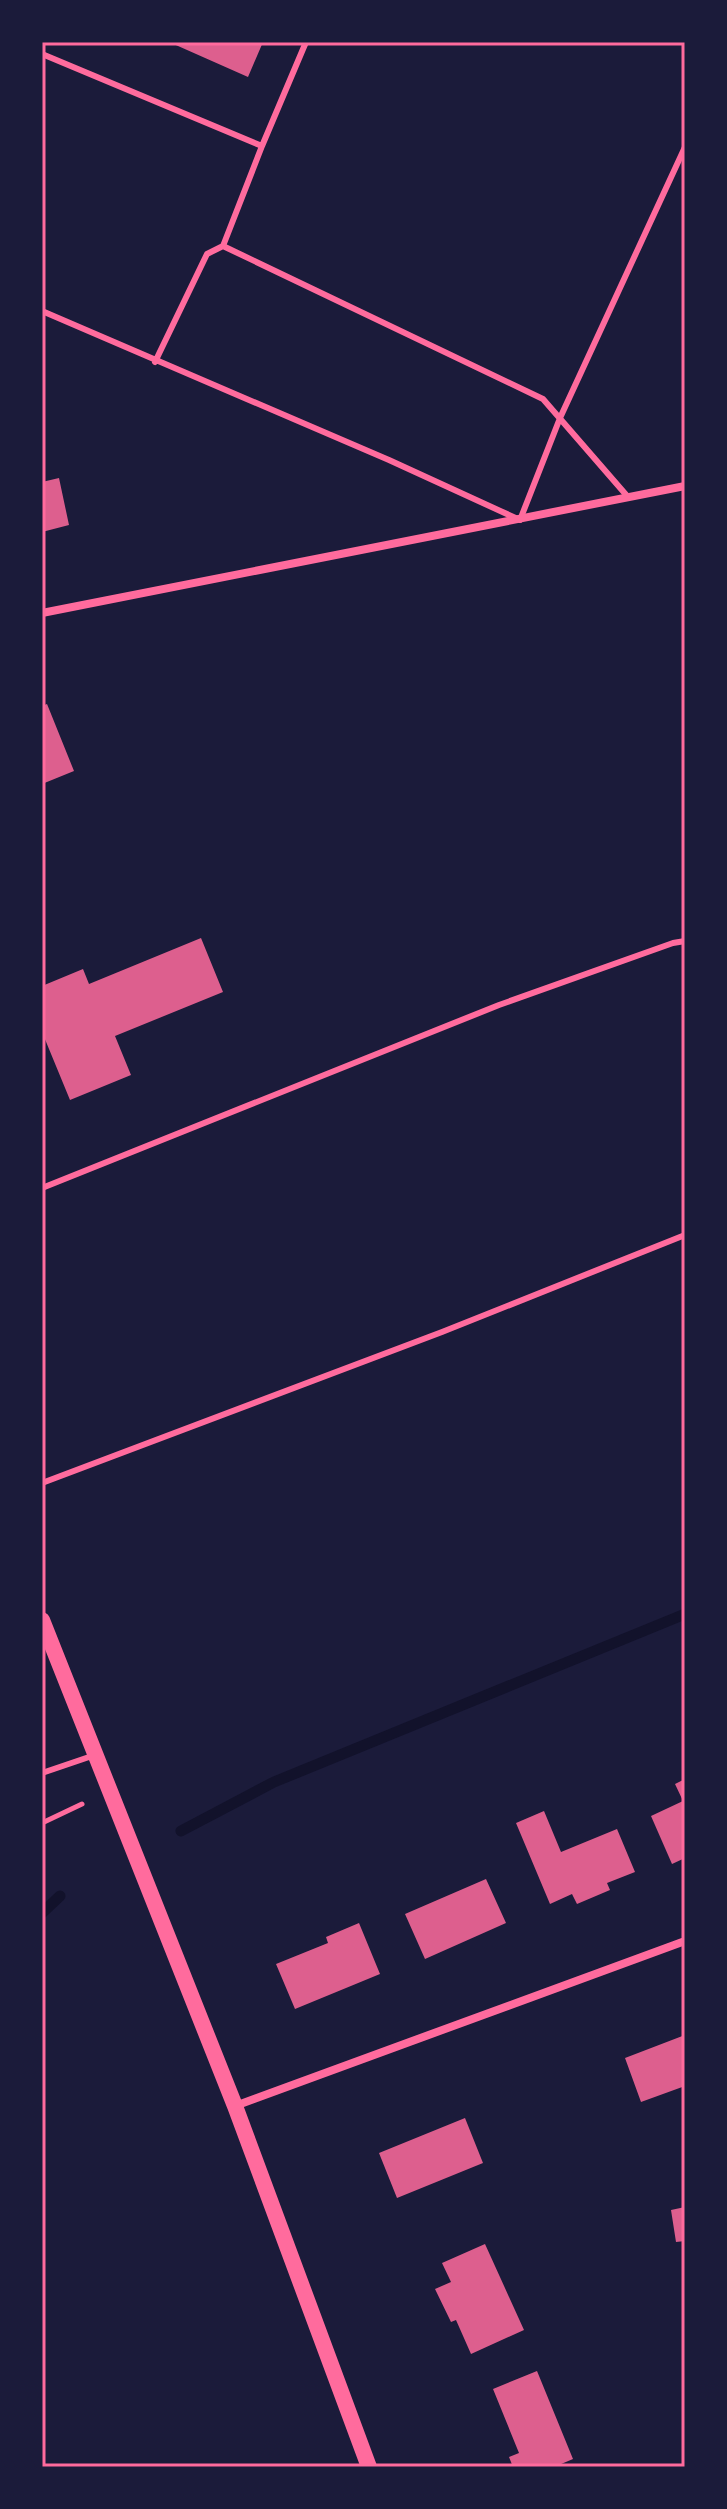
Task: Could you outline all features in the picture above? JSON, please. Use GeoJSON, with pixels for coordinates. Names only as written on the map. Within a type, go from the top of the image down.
{"type":"FeatureCollection","features":[{"type":"Feature","properties":{"kind":"main road"},"geometry":{"type":"LineString","coordinates":[[42,1620],[235,2106],[369,2467]]}},
{"type":"Feature","properties":{"kind":"street"},"geometry":{"type":"LineString","coordinates":[[42,613],[685,486]]}},
{"type":"Feature","properties":{"kind":"street"},"geometry":{"type":"LineString","coordinates":[[235,2106],[685,1941]]}},
{"type":"Feature","properties":{"kind":"lane"},"geometry":{"type":"LineString","coordinates":[[155,362],[207,254],[223,246],[306,42]]}},
{"type":"Feature","properties":{"kind":"lane"},"geometry":{"type":"LineString","coordinates":[[42,54],[262,146]]}},
{"type":"Feature","properties":{"kind":"lane"},"geometry":{"type":"LineString","coordinates":[[42,311],[389,460],[520,520],[560,418],[685,147]]}},
{"type":"Feature","properties":{"kind":"lane"},"geometry":{"type":"LineString","coordinates":[[223,246],[543,399],[628,497]]}},
{"type":"Feature","properties":{"kind":"lane"},"geometry":{"type":"LineString","coordinates":[[42,1188],[499,1005],[685,941]]}},
{"type":"Feature","properties":{"kind":"lane"},"geometry":{"type":"LineString","coordinates":[[42,1483],[442,1332],[685,1235]]}},
{"type":"Feature","properties":{"kind":"lane"},"geometry":{"type":"LineString","coordinates":[[42,1773],[96,1755]]}},
{"type":"Feature","properties":{"kind":"path"},"geometry":{"type":"LineString","coordinates":[[42,1823],[82,1804]]}},
{"type":"Feature","properties":{"kind":"building"},"geometry":{"type":"Polygon","coordinates":[[[169,42],[263,42],[248,77],[169,42]]]}},
{"type":"Feature","properties":{"kind":"building"},"geometry":{"type":"Polygon","coordinates":[[[59,478],[69,525],[42,532],[42,482],[59,478]]]}},
{"type":"Feature","properties":{"kind":"building"},"geometry":{"type":"Polygon","coordinates":[[[47,704],[74,771],[42,784],[42,706],[47,704]]]}},
{"type":"Feature","properties":{"kind":"building"},"geometry":{"type":"Polygon","coordinates":[[[201,938],[223,992],[115,1036],[131,1075],[70,1100],[42,1032],[42,986],[83,969],[89,984],[201,938]]]}},
{"type":"Feature","properties":{"kind":"building"},"geometry":{"type":"Polygon","coordinates":[[[685,1779],[685,1858],[672,1864],[651,1816],[683,1801],[675,1784],[685,1779]]]}},
{"type":"Feature","properties":{"kind":"building"},"geometry":{"type":"Polygon","coordinates":[[[544,1811],[561,1852],[617,1829],[635,1872],[607,1883],[610,1890],[577,1904],[572,1894],[550,1904],[516,1823],[544,1811]]]}},
{"type":"Feature","properties":{"kind":"building"},"geometry":{"type":"Polygon","coordinates":[[[486,1879],[506,1923],[425,1959],[405,1914],[486,1879]]]}},
{"type":"Feature","properties":{"kind":"building"},"geometry":{"type":"Polygon","coordinates":[[[359,1923],[380,1974],[295,2009],[276,1964],[328,1943],[326,1937],[359,1923]]]}},
{"type":"Feature","properties":{"kind":"building"},"geometry":{"type":"Polygon","coordinates":[[[685,2035],[685,2086],[641,2102],[625,2058],[685,2035]]]}},
{"type":"Feature","properties":{"kind":"building"},"geometry":{"type":"Polygon","coordinates":[[[465,2118],[483,2163],[397,2198],[379,2153],[465,2118]]]}},
{"type":"Feature","properties":{"kind":"building"},"geometry":{"type":"Polygon","coordinates":[[[685,2207],[685,2241],[676,2242],[671,2210],[685,2207]]]}},
{"type":"Feature","properties":{"kind":"building"},"geometry":{"type":"Polygon","coordinates":[[[485,2244],[524,2330],[471,2354],[456,2320],[451,2322],[435,2289],[451,2282],[442,2263],[485,2244]]]}},
{"type":"Feature","properties":{"kind":"building"},"geometry":{"type":"Polygon","coordinates":[[[537,2371],[573,2459],[554,2467],[513,2467],[509,2457],[519,2453],[493,2389],[537,2371]]]}},
{"type":"Feature","properties":{"kind":"waterway"},"geometry":{"type":"LineString","coordinates":[[181,1831],[274,1782],[685,1614]]}},
{"type":"Feature","properties":{"kind":"waterway"},"geometry":{"type":"LineString","coordinates":[[42,1913],[60,1896]]}}]}
